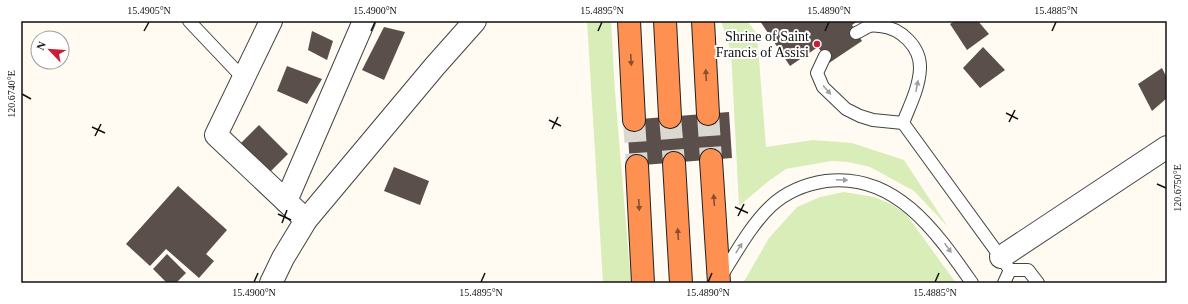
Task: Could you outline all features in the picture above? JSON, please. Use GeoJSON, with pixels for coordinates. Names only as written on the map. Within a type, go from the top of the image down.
{"type":"FeatureCollection","features":[{"type":"Feature","properties":{"kind":"highway"},"geometry":{"type":"LineString","coordinates":[[629,21],[634,120]]}},
{"type":"Feature","properties":{"kind":"highway"},"geometry":{"type":"LineString","coordinates":[[665,21],[670,117]]}},
{"type":"Feature","properties":{"kind":"highway"},"geometry":{"type":"LineString","coordinates":[[703,21],[708,114]]}},
{"type":"Feature","properties":{"kind":"highway"},"geometry":{"type":"LineString","coordinates":[[711,160],[719,282]]}},
{"type":"Feature","properties":{"kind":"highway"},"geometry":{"type":"LineString","coordinates":[[674,163],[681,283]]}},
{"type":"Feature","properties":{"kind":"highway"},"geometry":{"type":"LineString","coordinates":[[637,166],[643,283]]}},
{"type":"Feature","properties":{"kind":"street"},"geometry":{"type":"LineString","coordinates":[[271,21],[216,135],[306,220]]}},
{"type":"Feature","properties":{"kind":"street"},"geometry":{"type":"LineString","coordinates":[[286,201],[364,21]]}},
{"type":"Feature","properties":{"kind":"street"},"geometry":{"type":"LineString","coordinates":[[271,283],[283,258],[306,220],[434,66],[475,21]]}},
{"type":"Feature","properties":{"kind":"street"},"geometry":{"type":"LineString","coordinates":[[1006,264],[1167,147]]}},
{"type":"Feature","properties":{"kind":"lane"},"geometry":{"type":"LineString","coordinates":[[189,21],[243,78]]}},
{"type":"Feature","properties":{"kind":"lane"},"geometry":{"type":"LineString","coordinates":[[856,33],[871,26],[887,27],[901,33],[919,55],[920,69],[916,93],[903,123]]}},
{"type":"Feature","properties":{"kind":"lane"},"geometry":{"type":"LineString","coordinates":[[825,56],[817,74],[823,87],[846,109],[860,116],[873,120],[903,123],[1006,264],[1028,270],[1038,283]]}},
{"type":"Feature","properties":{"kind":"lane"},"geometry":{"type":"LineString","coordinates":[[719,282],[751,229],[771,205],[790,192],[813,183],[840,180],[861,182],[882,189],[906,204],[927,222],[944,242],[972,283]]}},
{"type":"Feature","properties":{"kind":"lane"},"geometry":{"type":"LineString","coordinates":[[1004,283],[1006,264]]}},
{"type":"Feature","properties":{"kind":"green space"},"geometry":{"type":"Polygon","coordinates":[[[587,21],[611,21],[615,92],[631,283],[603,283],[587,21]]]}},
{"type":"Feature","properties":{"kind":"green space"},"geometry":{"type":"Polygon","coordinates":[[[721,21],[747,21],[757,34],[766,147],[813,140],[852,143],[904,160],[948,227],[914,191],[870,167],[848,162],[831,161],[786,169],[770,180],[739,206],[731,52],[721,21]]]}},
{"type":"Feature","properties":{"kind":"green space"},"geometry":{"type":"Polygon","coordinates":[[[844,192],[874,197],[891,204],[906,214],[956,283],[743,283],[769,238],[797,207],[820,197],[844,192]]]}},
{"type":"Feature","properties":{"kind":"building","name":"Shrine of Saint Francis of Assisi"},"geometry":{"type":"Polygon","coordinates":[[[760,21],[858,21],[852,25],[862,41],[829,63],[818,47],[790,66],[760,21]]]}},
{"type":"Feature","properties":{"kind":"building"},"geometry":{"type":"Polygon","coordinates":[[[955,21],[978,21],[989,34],[967,50],[950,24],[955,21]]]}},
{"type":"Feature","properties":{"kind":"building"},"geometry":{"type":"Polygon","coordinates":[[[384,27],[405,32],[384,80],[362,70],[384,27]]]}},
{"type":"Feature","properties":{"kind":"building"},"geometry":{"type":"Polygon","coordinates":[[[312,31],[333,41],[327,60],[308,50],[312,31]]]}},
{"type":"Feature","properties":{"kind":"building"},"geometry":{"type":"Polygon","coordinates":[[[983,47],[1005,70],[980,88],[963,68],[983,47]]]}},
{"type":"Feature","properties":{"kind":"building"},"geometry":{"type":"Polygon","coordinates":[[[287,66],[322,79],[307,104],[277,91],[287,66]]]}},
{"type":"Feature","properties":{"kind":"building"},"geometry":{"type":"Polygon","coordinates":[[[1162,68],[1167,78],[1167,98],[1152,111],[1138,84],[1162,68]]]}},
{"type":"Feature","properties":{"kind":"building"},"geometry":{"type":"Polygon","coordinates":[[[729,112],[732,158],[630,166],[627,120],[729,112]]]}},
{"type":"Feature","properties":{"kind":"building"},"geometry":{"type":"Polygon","coordinates":[[[259,125],[288,154],[268,174],[241,143],[259,125]]]}},
{"type":"Feature","properties":{"kind":"building"},"geometry":{"type":"Polygon","coordinates":[[[394,167],[429,181],[420,205],[384,191],[394,167]]]}},
{"type":"Feature","properties":{"kind":"building"},"geometry":{"type":"Polygon","coordinates":[[[178,186],[227,230],[206,254],[214,261],[199,278],[166,249],[150,266],[126,244],[178,186]]]}},
{"type":"Feature","properties":{"kind":"building"},"geometry":{"type":"Polygon","coordinates":[[[167,254],[186,273],[176,283],[167,283],[153,269],[167,254]]]}},
{"type":"Feature","properties":{"kind":"tunnel"},"geometry":{"type":"LineString","coordinates":[[708,114],[711,160]]}},
{"type":"Feature","properties":{"kind":"tunnel"},"geometry":{"type":"LineString","coordinates":[[670,117],[674,163]]}},
{"type":"Feature","properties":{"kind":"tunnel"},"geometry":{"type":"LineString","coordinates":[[634,120],[637,166]]}},
{"type":"Feature","properties":{"kind":"place","name":"Shrine of Saint Francis of Assisi"},"geometry":{"type":"Point","coordinates":[817,44]}}]}
